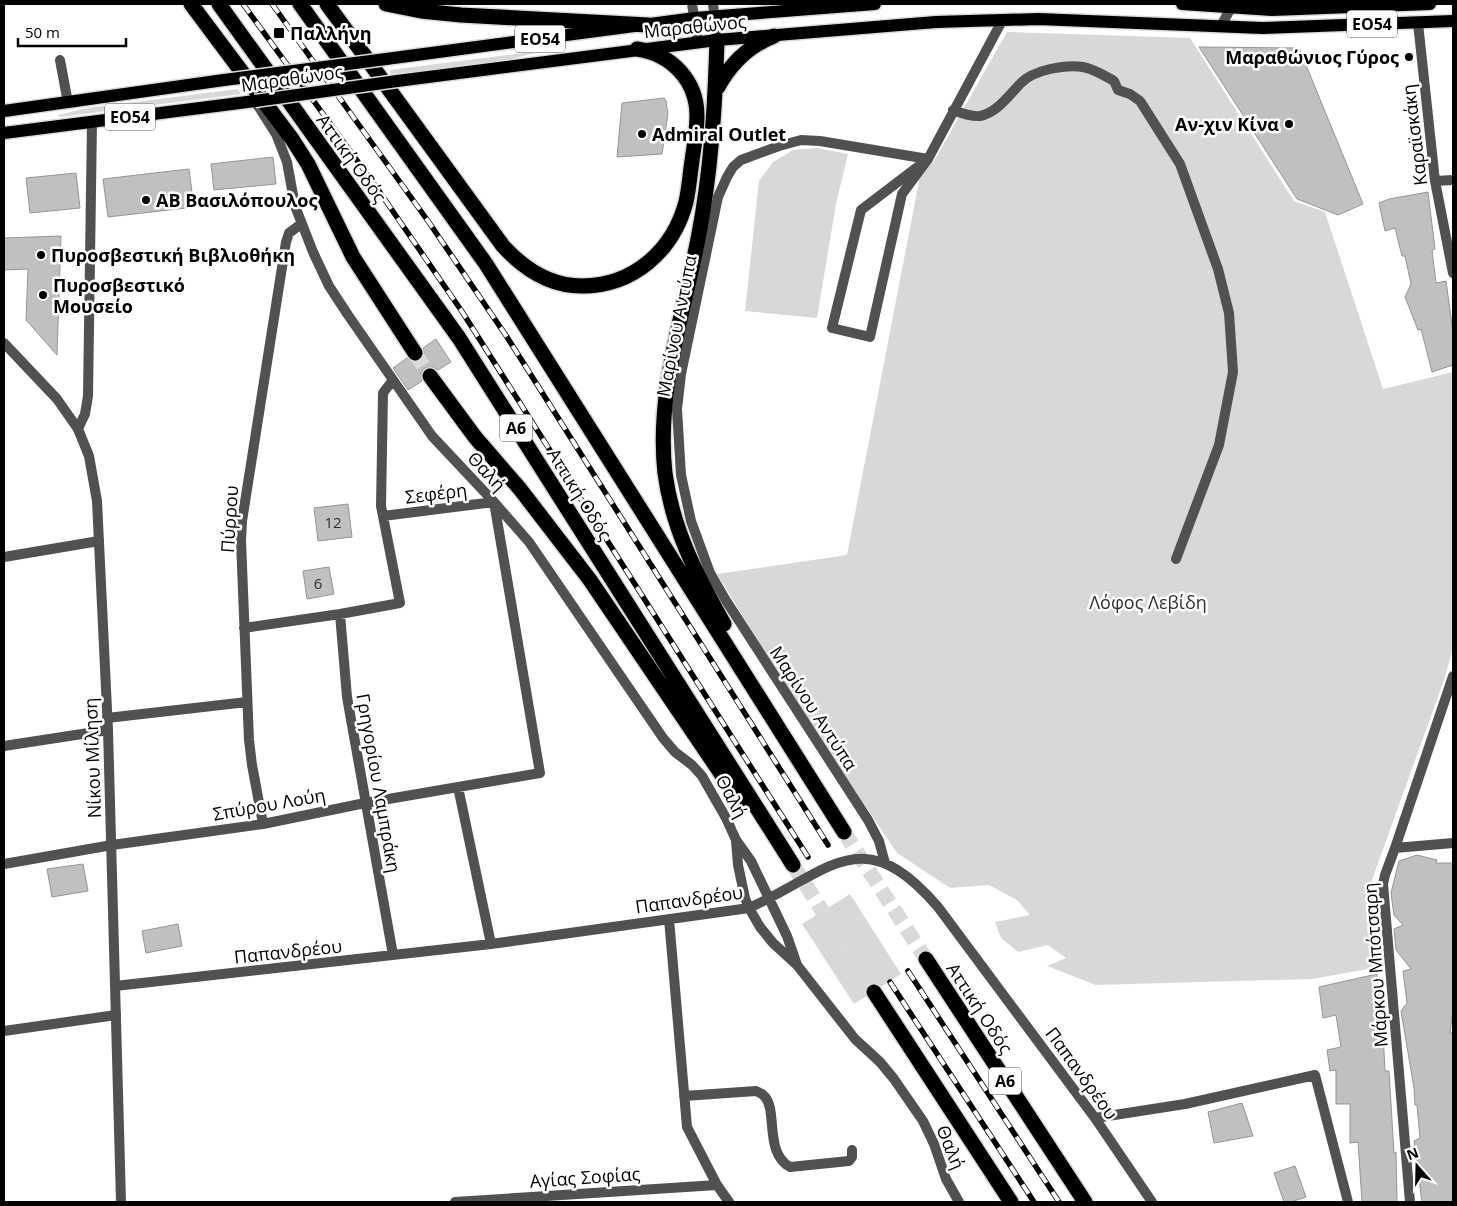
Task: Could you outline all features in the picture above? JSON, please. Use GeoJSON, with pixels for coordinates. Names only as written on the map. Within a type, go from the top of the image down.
{"type":"FeatureCollection","features":[{"type":"Feature","properties":{"kind":"highway"},"geometry":{"type":"LineString","coordinates":[[191,4],[292,139],[308,164],[353,257],[415,353]]}},
{"type":"Feature","properties":{"kind":"highway","name":"Αττική Οδός"},"geometry":{"type":"LineString","coordinates":[[219,4],[458,338],[793,865],[722,775],[585,573],[520,489],[475,438],[430,376]]}},
{"type":"Feature","properties":{"kind":"highway"},"geometry":{"type":"LineString","coordinates":[[300,4],[486,264],[844,832]]}},
{"type":"Feature","properties":{"kind":"highway"},"geometry":{"type":"LineString","coordinates":[[327,4],[503,246],[518,262],[535,274],[576,286],[610,282],[642,268],[656,256],[669,240],[686,202],[697,115],[694,96],[685,77],[675,65],[660,54],[637,49]]}},
{"type":"Feature","properties":{"kind":"highway"},"geometry":{"type":"LineString","coordinates":[[386,4],[461,15],[648,25]]}},
{"type":"Feature","properties":{"kind":"highway"},"geometry":{"type":"LineString","coordinates":[[716,91],[727,71],[739,57],[758,43],[774,36]]}},
{"type":"Feature","properties":{"kind":"highway"},"geometry":{"type":"LineString","coordinates":[[717,40],[716,91],[704,203],[666,391],[663,420],[664,462],[675,519],[690,560],[780,731]]}},
{"type":"Feature","properties":{"kind":"highway","name":"Αττική Οδός"},"geometry":{"type":"LineString","coordinates":[[926,959],[1085,1202]]}},
{"type":"Feature","properties":{"kind":"highway"},"geometry":{"type":"LineString","coordinates":[[874,992],[1011,1202]]}},
{"type":"Feature","properties":{"kind":"main road","name":"Μαραθώνος"},"geometry":{"type":"LineString","coordinates":[[4,111],[695,18],[875,4]]}},
{"type":"Feature","properties":{"kind":"main road","name":"ΕΟ54"},"geometry":{"type":"LineString","coordinates":[[1182,4],[1272,10],[1430,4]]}},
{"type":"Feature","properties":{"kind":"main road","name":"Μαραθώνος"},"geometry":{"type":"LineString","coordinates":[[4,133],[637,49],[717,40],[936,22],[1003,19],[1123,21],[1262,28],[1453,22]]}},
{"type":"Feature","properties":{"kind":"street"},"geometry":{"type":"LineString","coordinates":[[692,4],[698,42]]}},
{"type":"Feature","properties":{"kind":"street"},"geometry":{"type":"LineString","coordinates":[[713,4],[717,40]]}},
{"type":"Feature","properties":{"kind":"street"},"geometry":{"type":"LineString","coordinates":[[1221,26],[1231,6]]}},
{"type":"Feature","properties":{"kind":"street"},"geometry":{"type":"LineString","coordinates":[[928,159],[861,210],[832,328],[870,337],[902,194],[928,159],[1003,19]]}},
{"type":"Feature","properties":{"kind":"street","name":"Καραϊσκάκη"},"geometry":{"type":"LineString","coordinates":[[1418,23],[1435,182],[1453,273]]}},
{"type":"Feature","properties":{"kind":"street"},"geometry":{"type":"LineString","coordinates":[[60,60],[68,103]]}},
{"type":"Feature","properties":{"kind":"street"},"geometry":{"type":"LineString","coordinates":[[953,110],[974,116],[986,114],[995,109],[1021,82],[1033,74],[1058,67],[1082,67],[1114,81],[1118,90],[1130,94],[1140,101],[1180,164],[1218,269],[1229,313],[1233,372],[1218,445],[1176,559]]}},
{"type":"Feature","properties":{"kind":"street","name":"Θαλή"},"geometry":{"type":"LineString","coordinates":[[256,101],[276,134],[287,162],[293,198],[301,224],[329,286],[432,436],[529,542],[663,738],[675,752],[692,765],[702,776],[736,840],[751,861],[787,936],[797,965]]}},
{"type":"Feature","properties":{"kind":"street"},"geometry":{"type":"LineString","coordinates":[[78,428],[85,414],[88,396],[92,122]]}},
{"type":"Feature","properties":{"kind":"street","name":"Μαρίνου Αντύπα"},"geometry":{"type":"LineString","coordinates":[[885,863],[879,841],[868,820],[710,573],[685,497],[680,467],[678,409],[681,374],[718,197],[733,167],[741,160],[754,154],[801,140],[820,140],[928,159]]}},
{"type":"Feature","properties":{"kind":"street"},"geometry":{"type":"LineString","coordinates":[[1435,182],[1453,180]]}},
{"type":"Feature","properties":{"kind":"street","name":"Πύρρου"},"geometry":{"type":"LineString","coordinates":[[263,824],[252,765],[247,702],[241,541],[244,503],[286,242],[289,233],[301,224]]}},
{"type":"Feature","properties":{"kind":"street","name":"Νίκου Μίληση"},"geometry":{"type":"LineString","coordinates":[[4,343],[57,399],[78,428],[86,446],[94,482],[108,730],[121,1202]]}},
{"type":"Feature","properties":{"kind":"street"},"geometry":{"type":"LineString","coordinates":[[244,628],[400,603],[382,516],[382,393],[393,380]]}},
{"type":"Feature","properties":{"kind":"street","name":"Σεφέρη"},"geometry":{"type":"LineString","coordinates":[[382,516],[494,502]]}},
{"type":"Feature","properties":{"kind":"street","name":"Σπύρου Λούη"},"geometry":{"type":"LineString","coordinates":[[4,864],[112,845],[263,824],[365,803],[540,773],[494,502]]}},
{"type":"Feature","properties":{"kind":"street"},"geometry":{"type":"LineString","coordinates":[[4,557],[98,541]]}},
{"type":"Feature","properties":{"kind":"street","name":"Γρηγορίου Λαμπράκη"},"geometry":{"type":"LineString","coordinates":[[340,614],[347,697],[393,956]]}},
{"type":"Feature","properties":{"kind":"street","name":"Μάρκου Μπότσαρη"},"geometry":{"type":"LineString","coordinates":[[1410,1202],[1383,884],[1453,676]]}},
{"type":"Feature","properties":{"kind":"street"},"geometry":{"type":"LineString","coordinates":[[107,718],[247,702]]}},
{"type":"Feature","properties":{"kind":"street"},"geometry":{"type":"LineString","coordinates":[[4,746],[108,730]]}},
{"type":"Feature","properties":{"kind":"street"},"geometry":{"type":"LineString","coordinates":[[458,787],[491,944]]}},
{"type":"Feature","properties":{"kind":"street","name":"Θαλή"},"geometry":{"type":"LineString","coordinates":[[736,840],[738,865],[749,908],[760,927],[773,943],[797,965],[855,1039],[880,1062],[894,1079],[923,1121],[934,1144],[946,1179],[959,1202]]}},
{"type":"Feature","properties":{"kind":"street"},"geometry":{"type":"LineString","coordinates":[[1395,848],[1453,843]]}},
{"type":"Feature","properties":{"kind":"street","name":"Παπανδρέου"},"geometry":{"type":"LineString","coordinates":[[115,986],[491,944],[749,908],[835,864],[858,858],[872,859],[885,863],[903,874],[923,890],[938,907],[1095,1118],[1152,1202]]}},
{"type":"Feature","properties":{"kind":"street"},"geometry":{"type":"LineString","coordinates":[[669,919],[687,1127],[716,1185],[728,1202]]}},
{"type":"Feature","properties":{"kind":"street"},"geometry":{"type":"LineString","coordinates":[[4,1031],[116,1015]]}},
{"type":"Feature","properties":{"kind":"street"},"geometry":{"type":"LineString","coordinates":[[1095,1118],[1185,1104],[1315,1075],[1348,1202]]}},
{"type":"Feature","properties":{"kind":"street"},"geometry":{"type":"LineString","coordinates":[[684,1096],[756,1091],[764,1095],[768,1102],[776,1151],[784,1163],[790,1167],[849,1161],[852,1157],[852,1150]]}},
{"type":"Feature","properties":{"kind":"street","name":"Αγίας Σοφίας"},"geometry":{"type":"LineString","coordinates":[[455,1202],[716,1185]]}},
{"type":"Feature","properties":{"kind":"green space","name":"Λόφος Λεβίδη"},"geometry":{"type":"Polygon","coordinates":[[[1007,32],[1190,38],[1294,201],[1325,212],[1383,389],[1453,372],[1453,648],[1444,680],[1372,880],[1380,967],[1312,979],[1096,985],[1047,966],[1066,958],[1048,945],[1018,952],[1001,938],[995,922],[1030,915],[1017,900],[989,885],[950,888],[897,853],[793,698],[717,574],[847,555],[920,176],[934,161],[1007,32]]]}},
{"type":"Feature","properties":{"kind":"green space"},"geometry":{"type":"Polygon","coordinates":[[[548,50],[507,60],[392,76],[389,70],[548,50]]]}},
{"type":"Feature","properties":{"kind":"green space"},"geometry":{"type":"Polygon","coordinates":[[[238,89],[241,94],[59,117],[58,115],[87,108],[238,89]]]}},
{"type":"Feature","properties":{"kind":"green space"},"geometry":{"type":"Polygon","coordinates":[[[817,148],[848,154],[836,204],[817,318],[745,311],[759,181],[773,162],[793,150],[817,148]]]}},
{"type":"Feature","properties":{"kind":"green space"},"geometry":{"type":"Polygon","coordinates":[[[850,894],[901,974],[854,1004],[802,924],[850,894]]]}},
{"type":"Feature","properties":{"kind":"building","name":"Αν-χιν Κίνα"},"geometry":{"type":"Polygon","coordinates":[[[1199,47],[1299,48],[1363,204],[1338,215],[1297,199],[1199,47]]]}},
{"type":"Feature","properties":{"kind":"building","name":"Admiral Outlet"},"geometry":{"type":"Polygon","coordinates":[[[664,98],[668,114],[662,154],[617,157],[622,103],[664,98]]]}},
{"type":"Feature","properties":{"kind":"building"},"geometry":{"type":"Polygon","coordinates":[[[273,157],[276,184],[214,190],[211,164],[273,157]]]}},
{"type":"Feature","properties":{"kind":"building"},"geometry":{"type":"Polygon","coordinates":[[[1426,162],[1427,174],[1419,175],[1417,164],[1426,162]]]}},
{"type":"Feature","properties":{"kind":"building","name":"ΑΒ Βασιλόπουλος"},"geometry":{"type":"Polygon","coordinates":[[[189,169],[192,192],[185,193],[186,208],[108,217],[103,179],[189,169]]]}},
{"type":"Feature","properties":{"kind":"building"},"geometry":{"type":"Polygon","coordinates":[[[76,173],[80,208],[30,213],[26,178],[76,173]]]}},
{"type":"Feature","properties":{"kind":"building"},"geometry":{"type":"Polygon","coordinates":[[[1428,192],[1435,249],[1432,250],[1436,283],[1446,281],[1453,332],[1453,365],[1432,372],[1421,329],[1418,330],[1405,297],[1411,284],[1405,256],[1402,256],[1395,228],[1385,231],[1379,203],[1389,199],[1428,192]]]}},
{"type":"Feature","properties":{"kind":"building","name":"Πυροσβεστικό Μουσείο"},"geometry":{"type":"Polygon","coordinates":[[[61,236],[57,355],[26,320],[28,269],[4,270],[4,238],[61,236]]]}},
{"type":"Feature","properties":{"kind":"building"},"geometry":{"type":"Polygon","coordinates":[[[436,339],[451,362],[438,370],[433,367],[425,368],[421,373],[422,381],[408,390],[393,368],[407,358],[415,362],[420,361],[424,353],[423,348],[436,339]]]}},
{"type":"Feature","properties":{"kind":"building"},"geometry":{"type":"Polygon","coordinates":[[[348,504],[352,537],[318,541],[314,508],[348,504]]]}},
{"type":"Feature","properties":{"kind":"building"},"geometry":{"type":"Polygon","coordinates":[[[329,567],[334,594],[307,599],[303,571],[329,567]]]}},
{"type":"Feature","properties":{"kind":"building"},"geometry":{"type":"Polygon","coordinates":[[[1417,855],[1437,860],[1436,863],[1453,863],[1453,1010],[1450,1033],[1453,1033],[1453,1202],[1422,1202],[1414,1141],[1420,1138],[1417,1105],[1415,1105],[1414,1088],[1401,1011],[1407,1003],[1403,971],[1411,969],[1396,950],[1394,929],[1403,925],[1394,915],[1391,893],[1399,861],[1417,855]]]}},
{"type":"Feature","properties":{"kind":"building"},"geometry":{"type":"Polygon","coordinates":[[[83,864],[88,891],[52,897],[47,869],[83,864]]]}},
{"type":"Feature","properties":{"kind":"building"},"geometry":{"type":"Polygon","coordinates":[[[178,924],[182,946],[146,953],[142,931],[178,924]]]}},
{"type":"Feature","properties":{"kind":"building"},"geometry":{"type":"Polygon","coordinates":[[[1377,974],[1385,1071],[1389,1071],[1394,1153],[1396,1152],[1397,1202],[1362,1202],[1358,1142],[1350,1143],[1350,1104],[1336,1104],[1336,1070],[1330,1071],[1327,1050],[1341,1047],[1336,1015],[1323,1018],[1319,987],[1377,974]]]}},
{"type":"Feature","properties":{"kind":"building"},"geometry":{"type":"Polygon","coordinates":[[[1242,1103],[1253,1136],[1214,1143],[1208,1112],[1242,1103]]]}},
{"type":"Feature","properties":{"kind":"building"},"geometry":{"type":"Polygon","coordinates":[[[1295,1166],[1306,1197],[1291,1202],[1284,1202],[1274,1173],[1295,1166]]]}},
{"type":"Feature","properties":{"kind":"tunnel"},"geometry":{"type":"LineString","coordinates":[[415,353],[430,376]]}},
{"type":"Feature","properties":{"kind":"tunnel"},"geometry":{"type":"LineString","coordinates":[[844,832],[926,959]]}},
{"type":"Feature","properties":{"kind":"tunnel"},"geometry":{"type":"LineString","coordinates":[[793,865],[874,992]]}},
{"type":"Feature","properties":{"kind":"railway"},"geometry":{"type":"LineString","coordinates":[[243,4],[372,181],[461,310],[808,857]]}},
{"type":"Feature","properties":{"kind":"railway"},"geometry":{"type":"LineString","coordinates":[[272,4],[428,221],[507,337],[828,845]]}},
{"type":"Feature","properties":{"kind":"railway"},"geometry":{"type":"LineString","coordinates":[[908,971],[1059,1202]]}},
{"type":"Feature","properties":{"kind":"railway"},"geometry":{"type":"LineString","coordinates":[[890,982],[1034,1202]]}},
{"type":"Feature","properties":{"kind":"place","name":"Παλλήνη"},"geometry":{"type":"Point","coordinates":[279,33]}},
{"type":"Feature","properties":{"kind":"place","name":"Μαραθώνιος Γύρος"},"geometry":{"type":"Point","coordinates":[1409,57]}},
{"type":"Feature","properties":{"kind":"place","name":"Αν-χιν Κίνα"},"geometry":{"type":"Point","coordinates":[1289,124]}},
{"type":"Feature","properties":{"kind":"place","name":"Admiral Outlet"},"geometry":{"type":"Point","coordinates":[642,134]}},
{"type":"Feature","properties":{"kind":"place","name":"ΑΒ Βασιλόπουλος"},"geometry":{"type":"Point","coordinates":[146,200]}},
{"type":"Feature","properties":{"kind":"place","name":"Πυροσβεστική Βιβλιοθήκη"},"geometry":{"type":"Point","coordinates":[41,255]}},
{"type":"Feature","properties":{"kind":"place","name":"Πυροσβεστικό Μουσείο"},"geometry":{"type":"Point","coordinates":[43,295]}}]}
